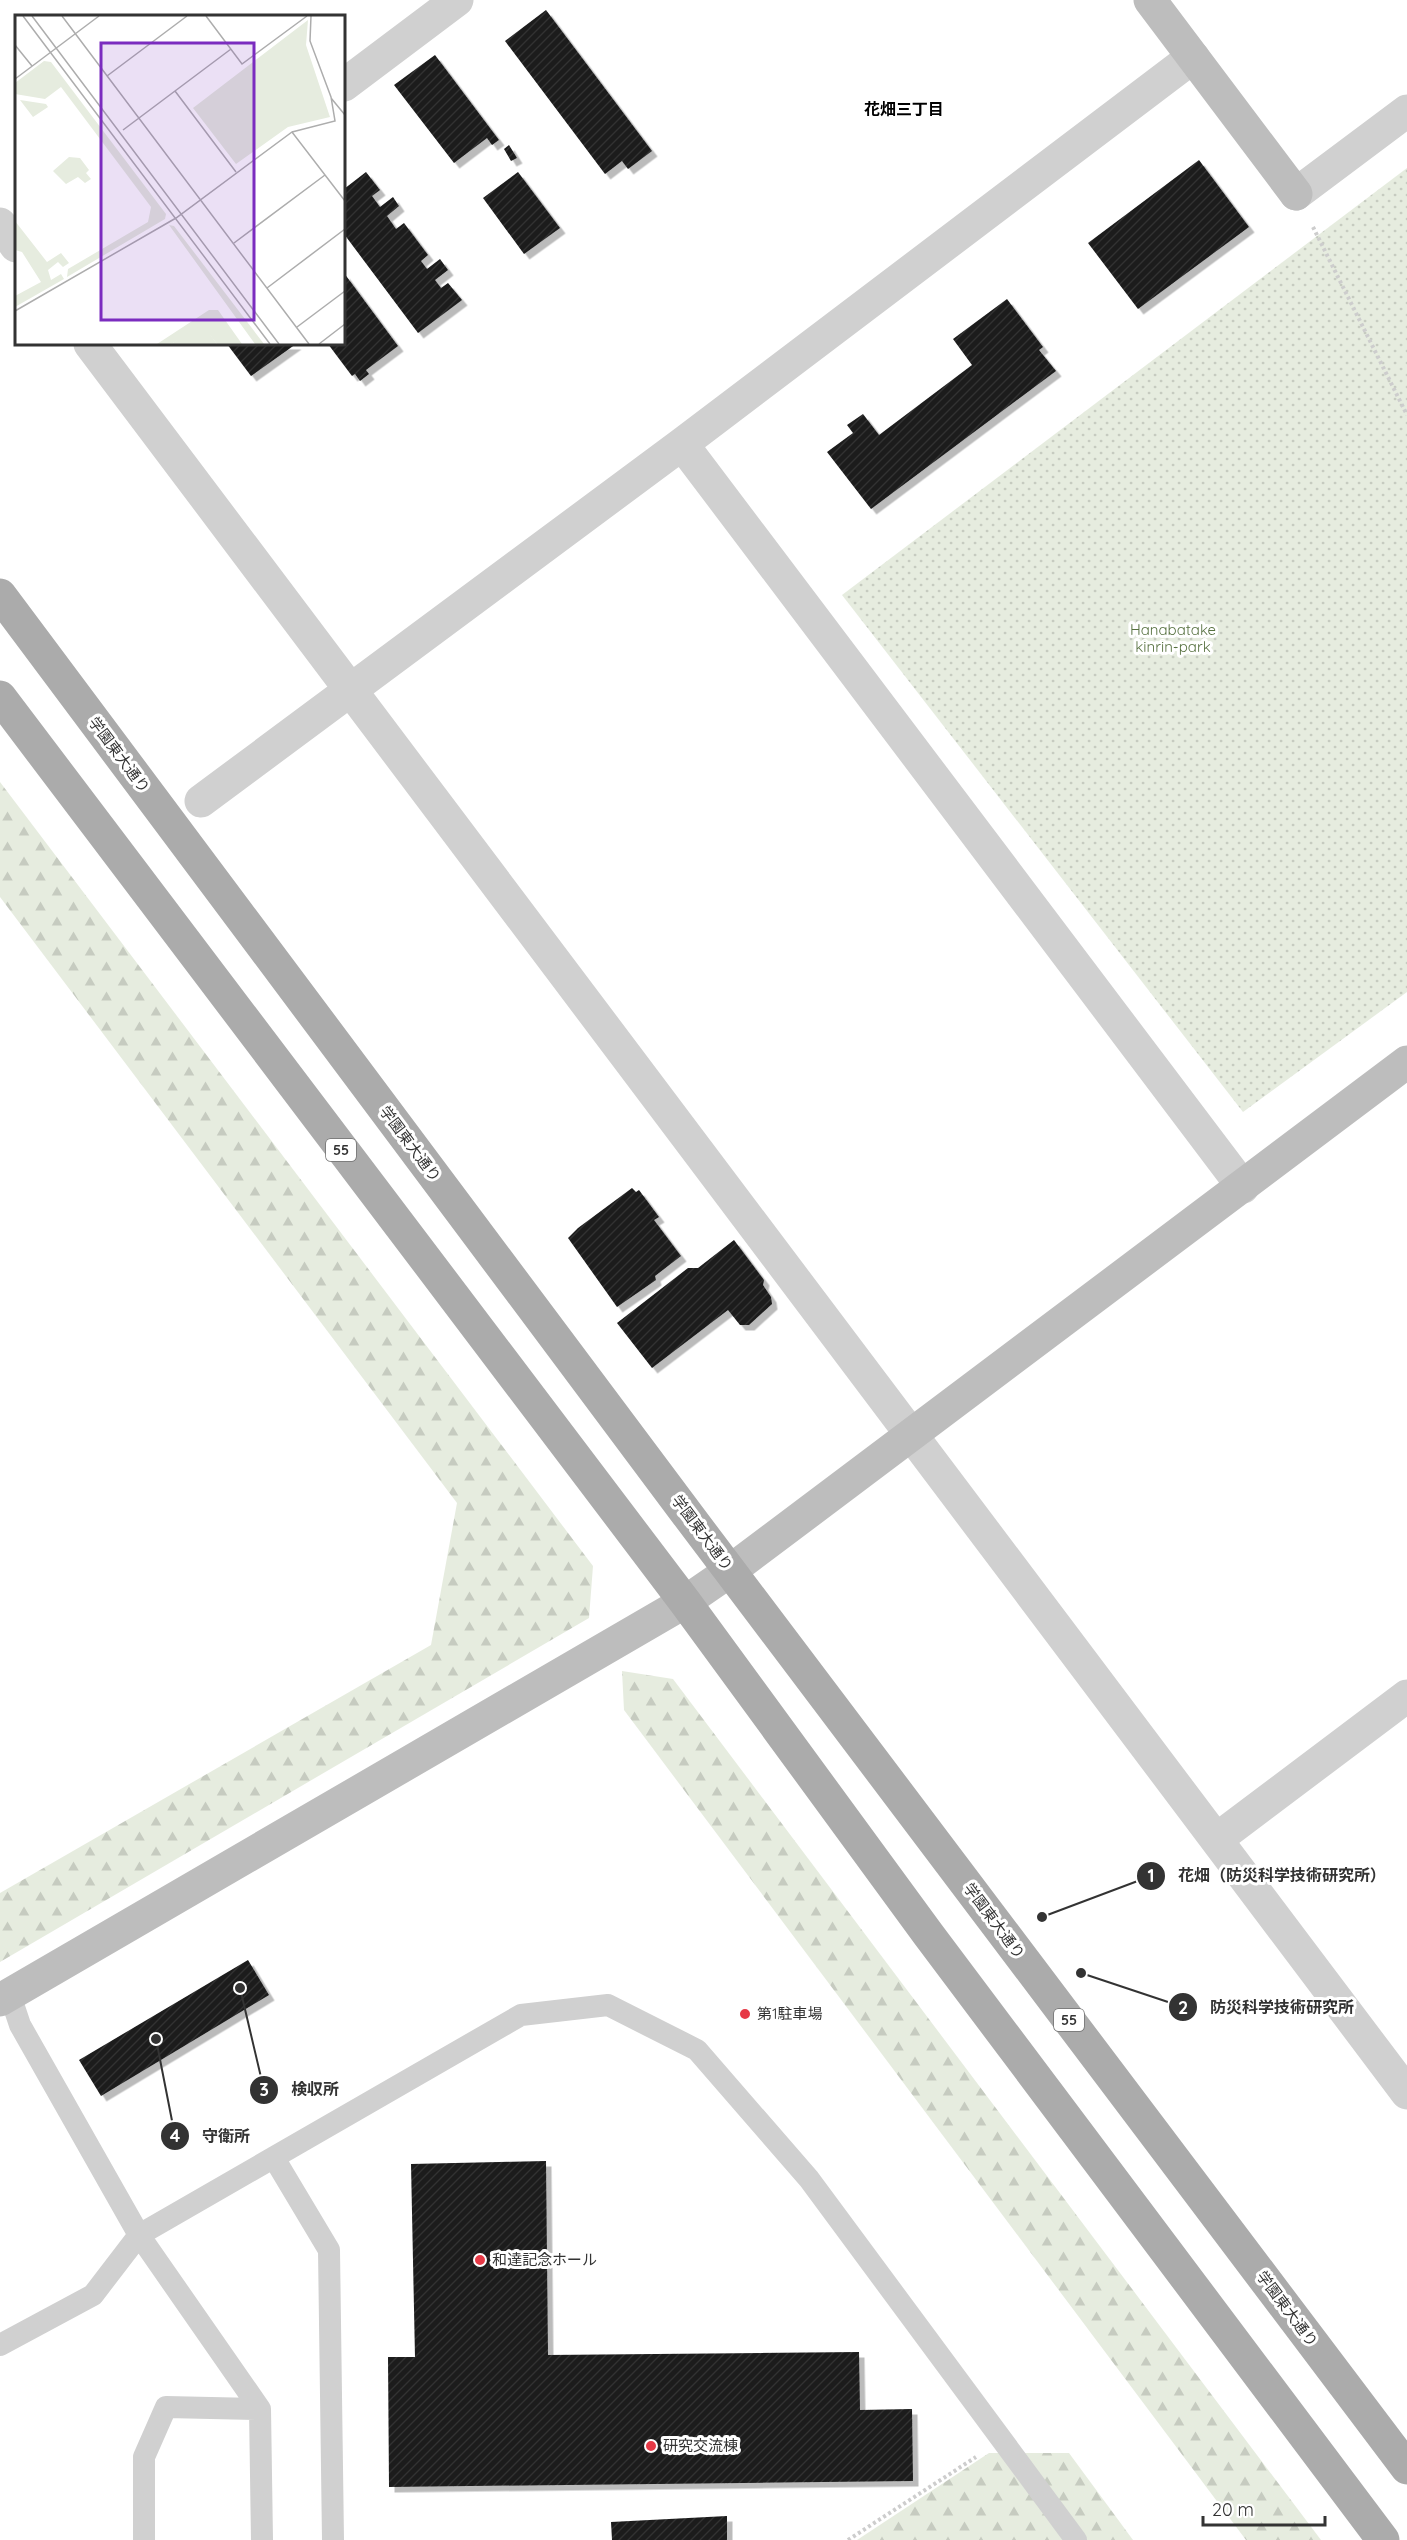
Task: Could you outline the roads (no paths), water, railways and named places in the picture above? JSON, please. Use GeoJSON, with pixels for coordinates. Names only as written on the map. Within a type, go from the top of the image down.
{"type":"FeatureCollection","features":[{"type":"Feature","properties":{"kind":"main road","name":"学園東大通り"},"geometry":{"type":"LineString","coordinates":[[0,595],[730,1571],[1407,2468]]}},
{"type":"Feature","properties":{"kind":"main road","name":"55"},"geometry":{"type":"LineString","coordinates":[[0,697],[685,1602],[928,1934],[1383,2540]]}},
{"type":"Feature","properties":{"kind":"street"},"geometry":{"type":"LineString","coordinates":[[345,84],[457,0]]}},
{"type":"Feature","properties":{"kind":"street"},"geometry":{"type":"LineString","coordinates":[[1150,0],[1296,194],[1407,111]]}},
{"type":"Feature","properties":{"kind":"street"},"geometry":{"type":"LineString","coordinates":[[201,801],[682,444],[1192,57]]}},
{"type":"Feature","properties":{"kind":"street"},"geometry":{"type":"LineString","coordinates":[[0,224],[15,245]]}},
{"type":"Feature","properties":{"kind":"street"},"geometry":{"type":"LineString","coordinates":[[91,345],[1407,2093]]}},
{"type":"Feature","properties":{"kind":"street"},"geometry":{"type":"LineString","coordinates":[[682,444],[1243,1187]]}},
{"type":"Feature","properties":{"kind":"street"},"geometry":{"type":"LineString","coordinates":[[5,1997],[685,1602],[911,1436],[1407,1062]]}},
{"type":"Feature","properties":{"kind":"street"},"geometry":{"type":"LineString","coordinates":[[1216,1839],[1407,1696]]}},
{"type":"Feature","properties":{"kind":"lane"},"geometry":{"type":"LineString","coordinates":[[5,1997],[139,2235],[260,2409],[262,2540]]}},
{"type":"Feature","properties":{"kind":"lane"},"geometry":{"type":"LineString","coordinates":[[0,2345],[93,2295],[139,2235],[521,2015],[608,2005],[697,2050],[809,2179],[1076,2540]]}},
{"type":"Feature","properties":{"kind":"lane"},"geometry":{"type":"LineString","coordinates":[[274,2158],[329,2250],[333,2540]]}},
{"type":"Feature","properties":{"kind":"lane"},"geometry":{"type":"LineString","coordinates":[[144,2540],[144,2457],[166,2407],[260,2409]]}},
{"type":"Feature","properties":{"kind":"place","name":"花畑（防災科学技術研究所）"},"geometry":{"type":"Point","coordinates":[1042,1917]}},
{"type":"Feature","properties":{"kind":"place","name":"防災科学技術研究所"},"geometry":{"type":"Point","coordinates":[1081,1973]}},
{"type":"Feature","properties":{"kind":"place","name":"検収所"},"geometry":{"type":"Point","coordinates":[240,1988]}},
{"type":"Feature","properties":{"kind":"place","name":"第1駐車場"},"geometry":{"type":"Point","coordinates":[745,2014]}},
{"type":"Feature","properties":{"kind":"place","name":"守衛所"},"geometry":{"type":"Point","coordinates":[156,2039]}},
{"type":"Feature","properties":{"kind":"place","name":"和達記念ホール"},"geometry":{"type":"Point","coordinates":[480,2260]}},
{"type":"Feature","properties":{"kind":"place","name":"研究交流棟"},"geometry":{"type":"Point","coordinates":[651,2446]}},
{"type":"Feature","properties":{"kind":"district","name":"花畑三丁目"},"geometry":{"type":"Point","coordinates":[904,109]}},
{"type":"Feature","properties":{"kind":"park label","name":"Hanabatake kinrin-park"},"geometry":{"type":"Point","coordinates":[1173,638]}}]}
